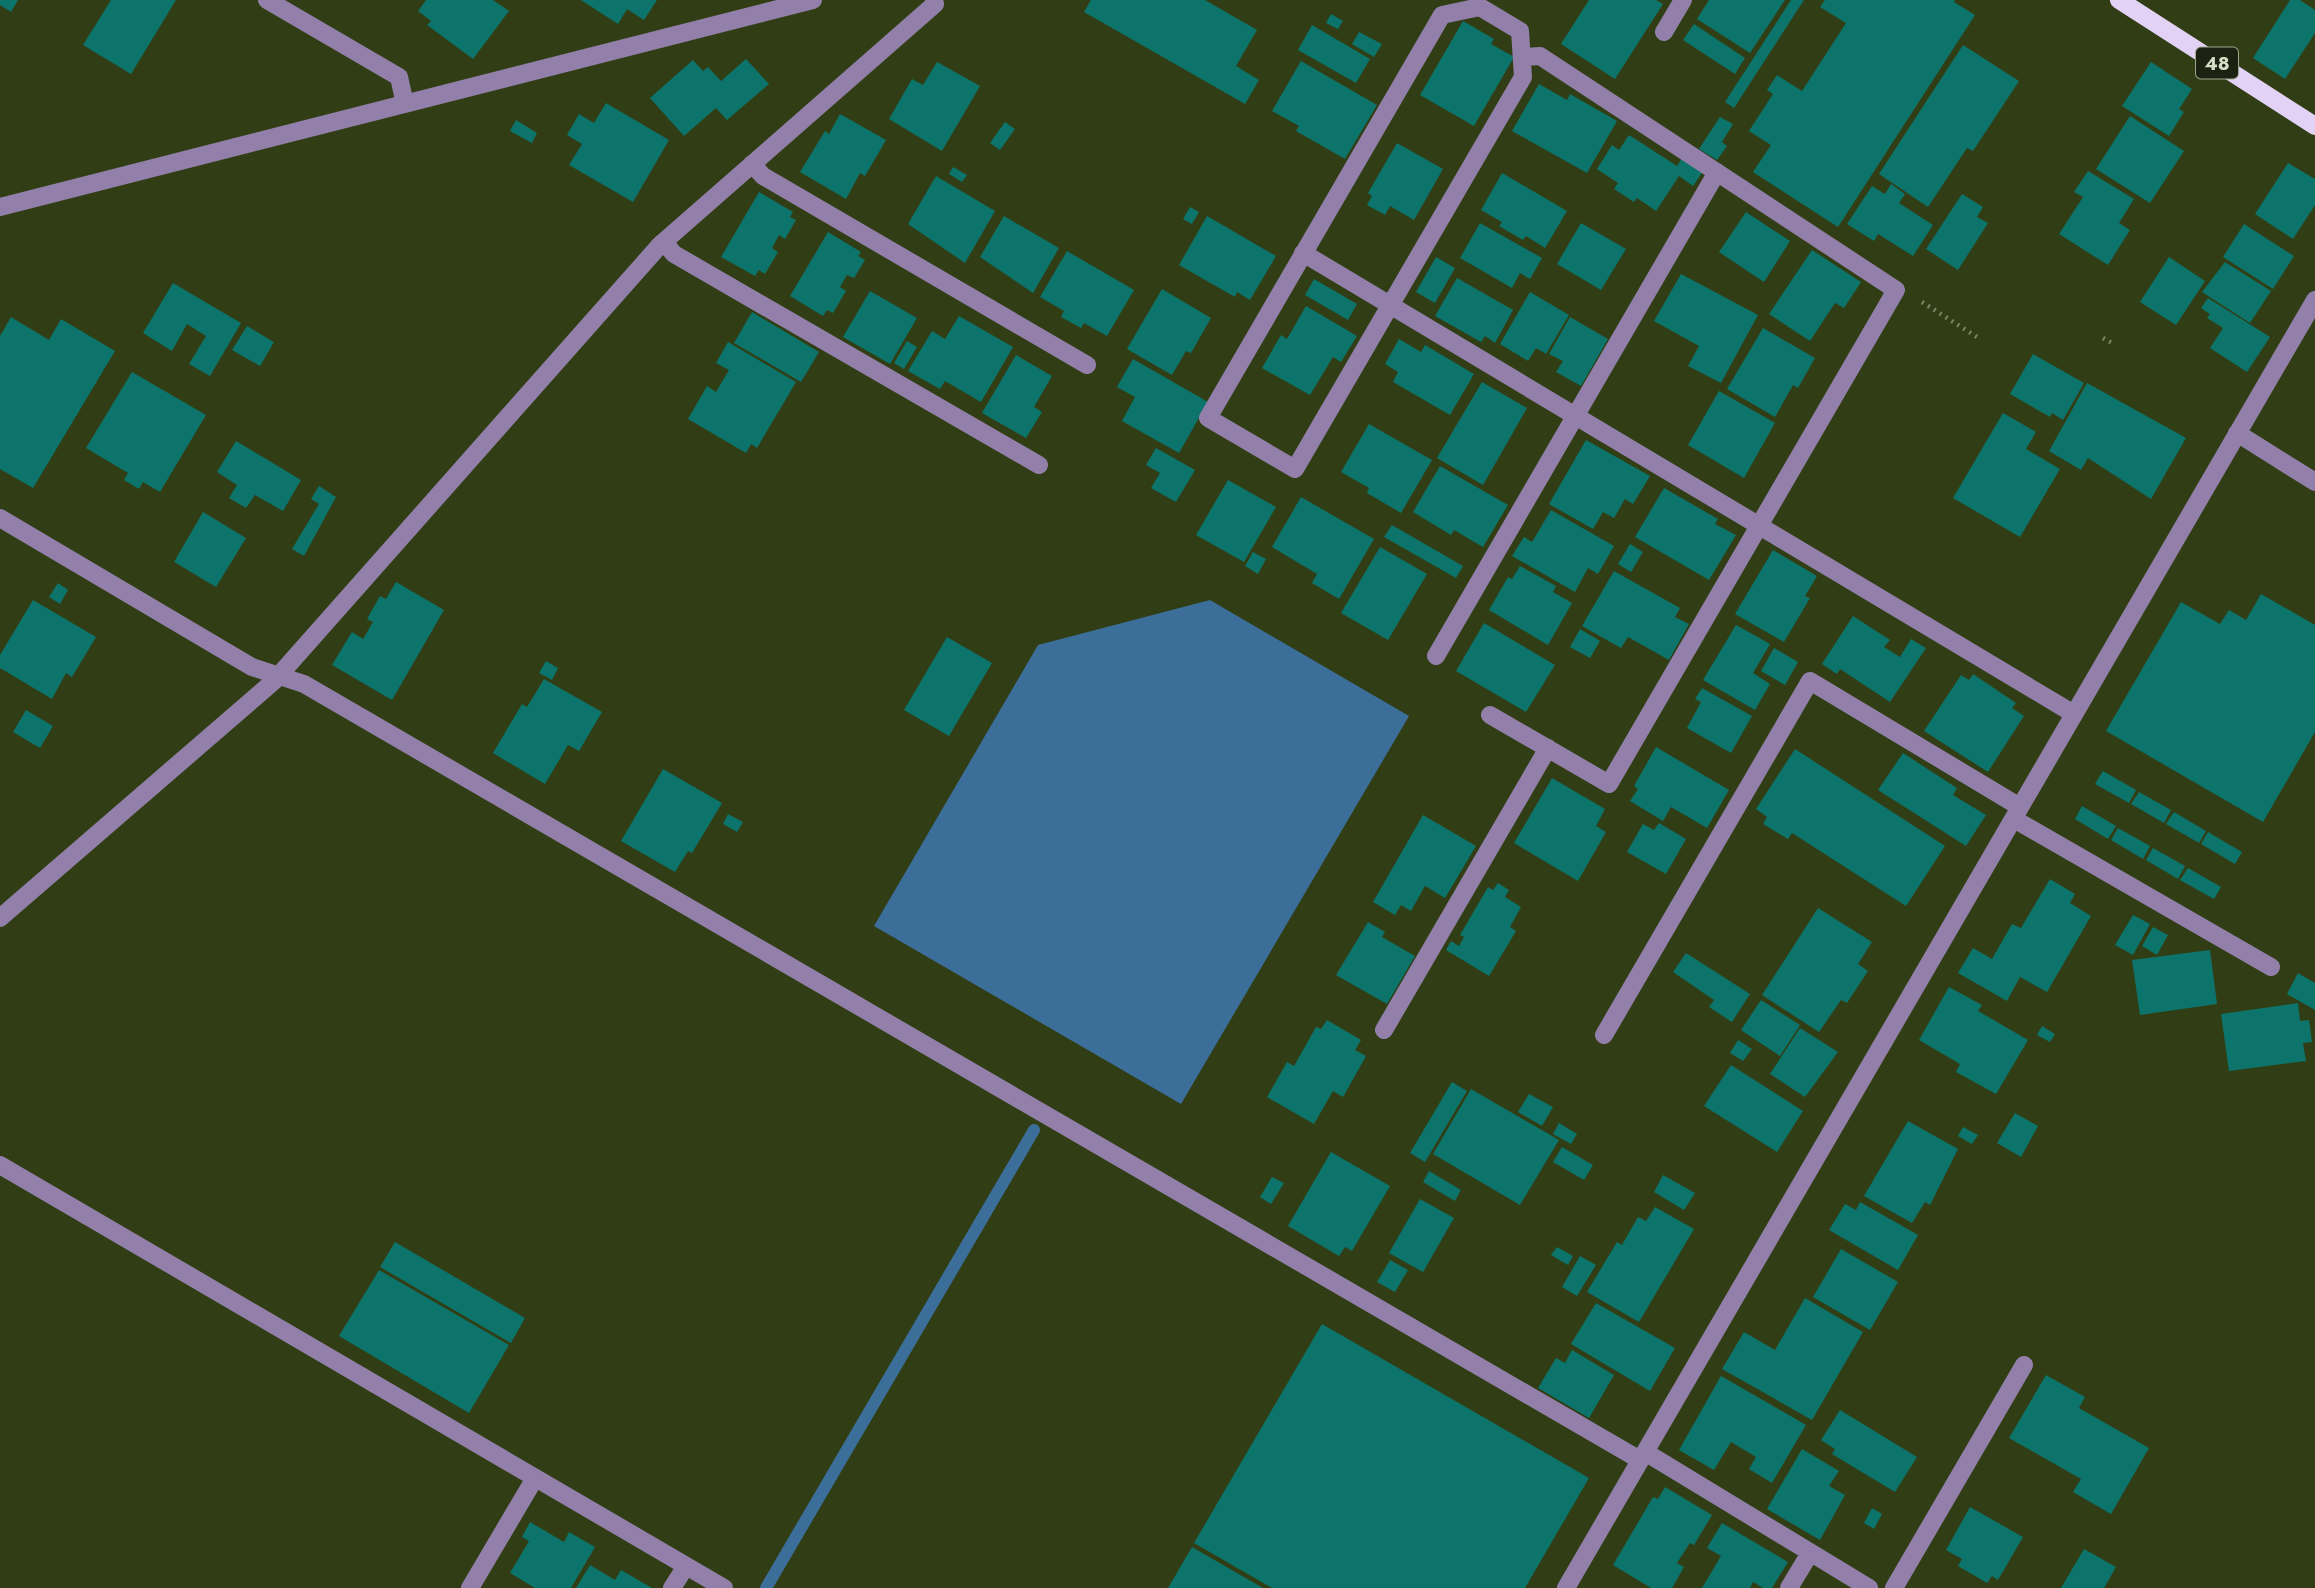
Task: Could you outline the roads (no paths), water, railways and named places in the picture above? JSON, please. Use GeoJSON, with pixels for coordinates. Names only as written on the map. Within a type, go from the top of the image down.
{"type":"FeatureCollection","features":[{"type":"Feature","properties":{"kind":"main road","name":"48"},"geometry":{"type":"LineString","coordinates":[[2119,0],[2315,126]]}},
{"type":"Feature","properties":{"kind":"street"},"geometry":{"type":"LineString","coordinates":[[267,0],[399,77],[405,104]]}},
{"type":"Feature","properties":{"kind":"street"},"geometry":{"type":"LineString","coordinates":[[0,207],[813,0]]}},
{"type":"Feature","properties":{"kind":"street"},"geometry":{"type":"LineString","coordinates":[[0,918],[279,676],[664,242],[935,4],[934,0]]}},
{"type":"Feature","properties":{"kind":"street"},"geometry":{"type":"LineString","coordinates":[[1664,32],[1683,0]]}},
{"type":"Feature","properties":{"kind":"street"},"geometry":{"type":"LineString","coordinates":[[1480,7],[1520,31],[1522,57],[1523,77],[1295,469],[1208,418],[1442,15],[1480,7]]}},
{"type":"Feature","properties":{"kind":"street"},"geometry":{"type":"LineString","coordinates":[[1490,715],[1609,784],[1896,290],[1541,56],[1522,57]]}},
{"type":"Feature","properties":{"kind":"street"},"geometry":{"type":"LineString","coordinates":[[752,164],[763,176],[1087,365]]}},
{"type":"Feature","properties":{"kind":"street"},"geometry":{"type":"LineString","coordinates":[[1436,656],[1717,172]]}},
{"type":"Feature","properties":{"kind":"street"},"geometry":{"type":"LineString","coordinates":[[664,242],[674,254],[1038,466]]}},
{"type":"Feature","properties":{"kind":"street"},"geometry":{"type":"LineString","coordinates":[[1303,253],[2074,714]]}},
{"type":"Feature","properties":{"kind":"street"},"geometry":{"type":"LineString","coordinates":[[1566,1588],[2315,300]]}},
{"type":"Feature","properties":{"kind":"street"},"geometry":{"type":"LineString","coordinates":[[2237,433],[2315,482]]}},
{"type":"Feature","properties":{"kind":"street"},"geometry":{"type":"LineString","coordinates":[[0,518],[252,667],[304,684],[1869,1588]]}},
{"type":"Feature","properties":{"kind":"street"},"geometry":{"type":"LineString","coordinates":[[1604,1035],[1810,681],[2017,813],[2271,967]]}},
{"type":"Feature","properties":{"kind":"street"},"geometry":{"type":"LineString","coordinates":[[1384,1030],[1548,748]]}},
{"type":"Feature","properties":{"kind":"street"},"geometry":{"type":"LineString","coordinates":[[0,1165],[724,1588]]}},
{"type":"Feature","properties":{"kind":"street"},"geometry":{"type":"LineString","coordinates":[[1894,1588],[2024,1365]]}},
{"type":"Feature","properties":{"kind":"street"},"geometry":{"type":"LineString","coordinates":[[470,1588],[535,1478]]}},
{"type":"Feature","properties":{"kind":"street"},"geometry":{"type":"LineString","coordinates":[[1789,1588],[1810,1553]]}},
{"type":"Feature","properties":{"kind":"street"},"geometry":{"type":"LineString","coordinates":[[672,1588],[686,1566]]}},
{"type":"Feature","properties":{"kind":"water"},"geometry":{"type":"Polygon","coordinates":[[[1210,600],[1409,716],[1181,1104],[874,926],[1038,645],[1210,600]]]}},
{"type":"Feature","properties":{"kind":"waterway"},"geometry":{"type":"LineString","coordinates":[[766,1588],[1034,1130]]}}]}
